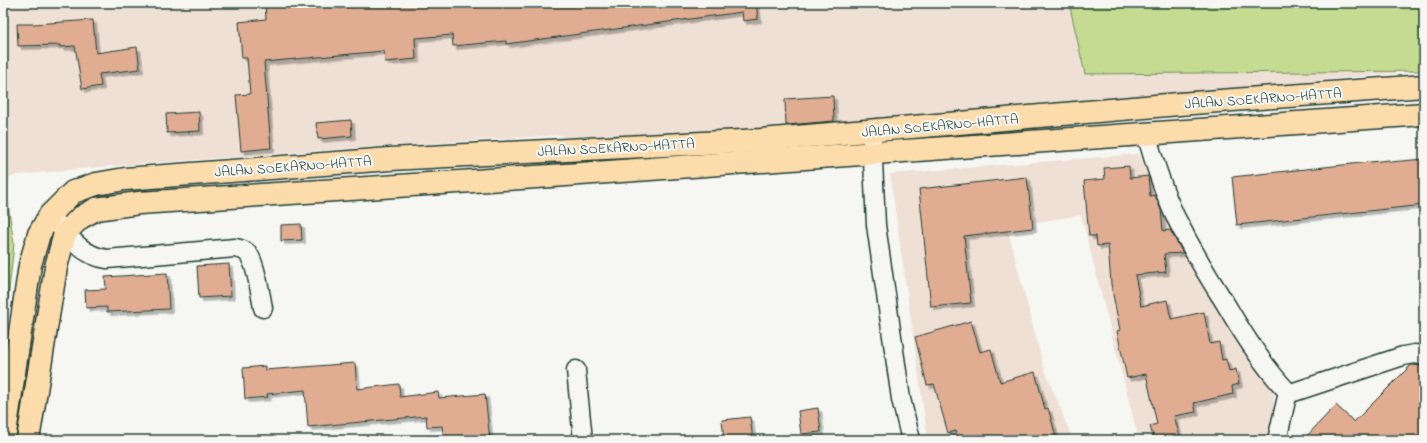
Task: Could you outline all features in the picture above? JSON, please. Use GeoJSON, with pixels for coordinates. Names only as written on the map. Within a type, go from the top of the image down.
{"type":"FeatureCollection","features":[{"type":"Feature","properties":{"kind":"highway","name":"JALAN SOEKARNO-HATTA"},"geometry":{"type":"LineString","coordinates":[[4,440],[30,265],[39,234],[50,215],[73,192],[96,184],[125,179],[390,159],[760,140],[1179,104],[1424,86]]}},
{"type":"Feature","properties":{"kind":"highway","name":"JALAN SOEKARNO-HATTA"},"geometry":{"type":"LineString","coordinates":[[65,233],[80,218],[96,209],[139,203],[1424,114]]}},
{"type":"Feature","properties":{"kind":"highway"},"geometry":{"type":"LineString","coordinates":[[28,440],[56,267],[65,233]]}},
{"type":"Feature","properties":{"kind":"highway"},"geometry":{"type":"LineString","coordinates":[[11,394],[35,393]]}},
{"type":"Feature","properties":{"kind":"street"},"geometry":{"type":"LineString","coordinates":[[871,130],[874,153],[876,225],[901,399],[911,440]]}},
{"type":"Feature","properties":{"kind":"street"},"geometry":{"type":"LineString","coordinates":[[1146,133],[1160,179],[1175,215],[1192,249],[1243,333],[1280,384],[1288,392],[1294,392],[1403,356],[1415,354],[1424,356]]}},
{"type":"Feature","properties":{"kind":"street"},"geometry":{"type":"LineString","coordinates":[[50,215],[65,233],[87,254],[98,258],[107,259],[234,248],[246,251],[250,255],[263,308]]}},
{"type":"Feature","properties":{"kind":"street"},"geometry":{"type":"LineString","coordinates":[[576,370],[583,440]]}},
{"type":"Feature","properties":{"kind":"street"},"geometry":{"type":"LineString","coordinates":[[1277,440],[1288,392]]}},
{"type":"Feature","properties":{"kind":"shaded area"},"geometry":{"type":"Polygon","coordinates":[[[3,3],[1419,3],[1422,71],[809,128],[580,145],[560,135],[314,151],[17,175],[4,179],[14,244],[3,346],[3,3]]]}},
{"type":"Feature","properties":{"kind":"shaded area"},"geometry":{"type":"Polygon","coordinates":[[[1138,154],[1274,395],[1274,440],[1139,440],[1081,215],[1007,227],[1044,368],[1073,440],[928,440],[890,174],[1138,154]]]}},
{"type":"Feature","properties":{"kind":"green space"},"geometry":{"type":"Polygon","coordinates":[[[1069,3],[1419,3],[1422,71],[1085,74],[1069,3]]]}},
{"type":"Feature","properties":{"kind":"green space"},"geometry":{"type":"Polygon","coordinates":[[[3,171],[14,244],[3,346],[3,171]]]}},
{"type":"Feature","properties":{"kind":"building"},"geometry":{"type":"Polygon","coordinates":[[[265,3],[339,3],[339,8],[379,5],[379,3],[756,3],[758,19],[743,21],[742,12],[506,44],[506,41],[453,46],[452,35],[415,38],[416,59],[385,62],[384,51],[264,62],[271,148],[241,151],[236,95],[250,94],[247,58],[242,58],[239,22],[266,19],[265,3]]]}},
{"type":"Feature","properties":{"kind":"building"},"geometry":{"type":"Polygon","coordinates":[[[93,20],[96,53],[137,47],[140,69],[99,74],[101,86],[82,89],[75,46],[18,46],[17,24],[93,20]]]}},
{"type":"Feature","properties":{"kind":"building"},"geometry":{"type":"Polygon","coordinates":[[[833,96],[834,121],[786,125],[785,99],[833,96]]]}},
{"type":"Feature","properties":{"kind":"building"},"geometry":{"type":"Polygon","coordinates":[[[199,112],[200,131],[167,133],[166,114],[199,112]]]}},
{"type":"Feature","properties":{"kind":"building"},"geometry":{"type":"Polygon","coordinates":[[[351,120],[352,136],[318,139],[316,123],[351,120]]]}},
{"type":"Feature","properties":{"kind":"building"},"geometry":{"type":"Polygon","coordinates":[[[1424,159],[1424,205],[1237,225],[1232,177],[1389,160],[1390,162],[1424,159]]]}},
{"type":"Feature","properties":{"kind":"building"},"geometry":{"type":"Polygon","coordinates":[[[1129,166],[1130,178],[1148,176],[1150,196],[1155,195],[1161,210],[1163,231],[1170,230],[1183,253],[1164,254],[1166,272],[1135,275],[1141,306],[1167,300],[1171,319],[1204,312],[1210,344],[1219,342],[1222,360],[1226,359],[1229,371],[1236,369],[1239,384],[1232,386],[1233,394],[1194,403],[1196,412],[1174,416],[1181,440],[1154,440],[1150,426],[1157,424],[1146,374],[1127,378],[1117,331],[1120,330],[1111,284],[1108,245],[1097,246],[1096,236],[1089,236],[1084,181],[1105,179],[1104,168],[1129,166]]]}},
{"type":"Feature","properties":{"kind":"building"},"geometry":{"type":"Polygon","coordinates":[[[1027,177],[1033,228],[964,236],[971,303],[931,307],[919,189],[1027,177]]]}},
{"type":"Feature","properties":{"kind":"building"},"geometry":{"type":"Polygon","coordinates":[[[301,224],[302,240],[281,241],[281,225],[301,224]]]}},
{"type":"Feature","properties":{"kind":"building"},"geometry":{"type":"Polygon","coordinates":[[[229,264],[231,296],[199,298],[197,266],[229,264]]]}},
{"type":"Feature","properties":{"kind":"building"},"geometry":{"type":"Polygon","coordinates":[[[167,273],[169,309],[107,312],[107,307],[86,308],[85,290],[106,289],[105,277],[167,273]]]}},
{"type":"Feature","properties":{"kind":"building"},"geometry":{"type":"Polygon","coordinates":[[[971,321],[980,352],[991,349],[1000,382],[1035,372],[1045,409],[1048,408],[1057,440],[959,440],[956,431],[948,433],[934,384],[927,385],[915,337],[971,321]]]}},
{"type":"Feature","properties":{"kind":"building"},"geometry":{"type":"Polygon","coordinates":[[[355,363],[357,389],[399,384],[400,397],[438,392],[439,398],[485,394],[490,440],[444,440],[442,426],[427,427],[426,416],[308,427],[305,390],[267,394],[268,397],[245,399],[243,368],[265,366],[265,370],[355,363]]]}},
{"type":"Feature","properties":{"kind":"building"},"geometry":{"type":"Polygon","coordinates":[[[1411,365],[1424,366],[1424,440],[1303,440],[1336,405],[1354,422],[1411,365]]]}},
{"type":"Feature","properties":{"kind":"building"},"geometry":{"type":"Polygon","coordinates":[[[818,408],[821,432],[801,434],[798,411],[818,408]]]}},
{"type":"Feature","properties":{"kind":"building"},"geometry":{"type":"Polygon","coordinates":[[[750,417],[753,440],[724,440],[722,420],[750,417]]]}}]}
